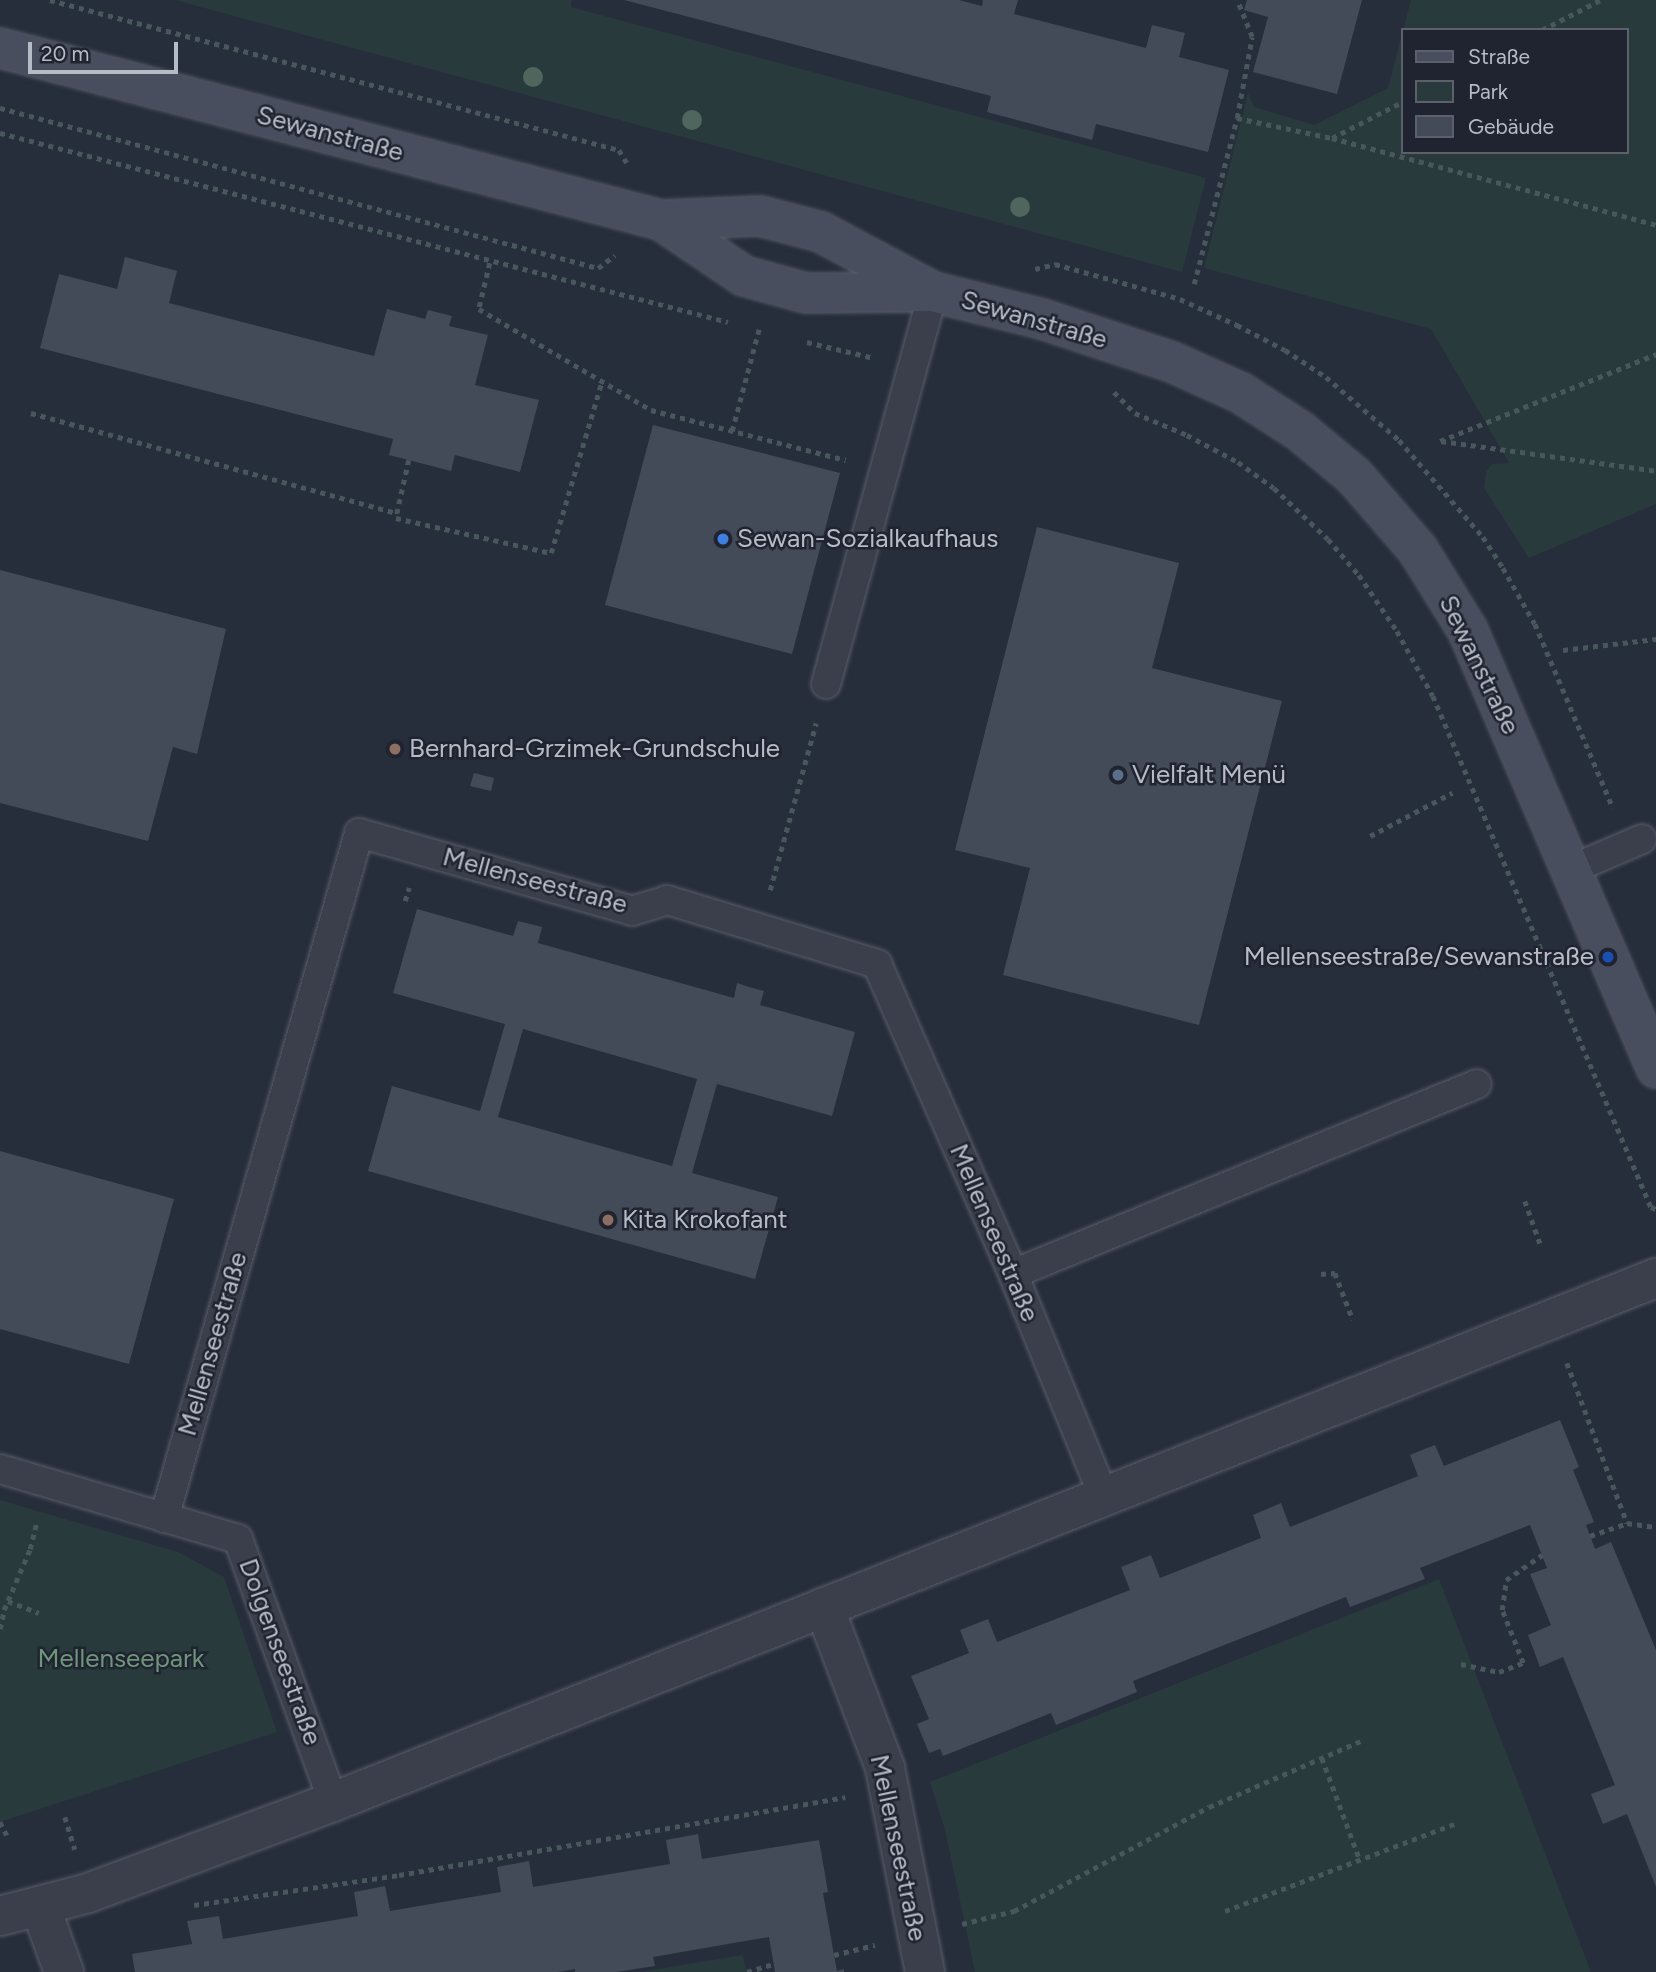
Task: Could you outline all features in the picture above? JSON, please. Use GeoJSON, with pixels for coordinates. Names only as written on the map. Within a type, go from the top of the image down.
{"type":"FeatureCollection","features":[{"type":"Feature","properties":{"kind":"street","name":"Sewanstraße"},"geometry":{"type":"LineString","coordinates":[[0,48],[661,220],[760,216],[788,222],[821,232],[933,292],[1042,319],[1172,362],[1241,393],[1300,431],[1354,476],[1418,550],[1468,631],[1656,1068]]}},
{"type":"Feature","properties":{"kind":"street","name":"Sewanstraße"},"geometry":{"type":"LineString","coordinates":[[661,220],[744,276],[806,293],[933,292]]}},
{"type":"Feature","properties":{"kind":"street"},"geometry":{"type":"LineString","coordinates":[[0,1916],[88,1893],[333,1802],[1656,1278]]}},
{"type":"Feature","properties":{"kind":"street","name":"Mellenseestraße"},"geometry":{"type":"LineString","coordinates":[[824,1607],[885,1768],[925,1972]]}},
{"type":"Feature","properties":{"kind":"street"},"geometry":{"type":"LineString","coordinates":[[40,1906],[64,1972]]}},
{"type":"Feature","properties":{"kind":"lane"},"geometry":{"type":"LineString","coordinates":[[826,684],[933,292]]}},
{"type":"Feature","properties":{"kind":"lane","name":"Mellenseestraße"},"geometry":{"type":"LineString","coordinates":[[164,1518],[359,833],[632,911],[667,900],[877,964],[1013,1274],[1104,1497]]}},
{"type":"Feature","properties":{"kind":"lane"},"geometry":{"type":"LineString","coordinates":[[1572,869],[1642,839]]}},
{"type":"Feature","properties":{"kind":"lane"},"geometry":{"type":"LineString","coordinates":[[1013,1274],[1477,1084]]}},
{"type":"Feature","properties":{"kind":"lane","name":"Dolgenseestraße"},"geometry":{"type":"LineString","coordinates":[[0,1469],[239,1539],[333,1802]]}},
{"type":"Feature","properties":{"kind":"path"},"geometry":{"type":"LineString","coordinates":[[0,108],[598,268],[661,220],[619,150],[50,0]]}},
{"type":"Feature","properties":{"kind":"path"},"geometry":{"type":"LineString","coordinates":[[1194,284],[1237,118],[1252,37],[1237,0]]}},
{"type":"Feature","properties":{"kind":"path"},"geometry":{"type":"LineString","coordinates":[[1546,28],[1600,0]]}},
{"type":"Feature","properties":{"kind":"path"},"geometry":{"type":"LineString","coordinates":[[1332,138],[1400,103]]}},
{"type":"Feature","properties":{"kind":"path"},"geometry":{"type":"LineString","coordinates":[[1237,118],[1332,138],[1656,225]]}},
{"type":"Feature","properties":{"kind":"path"},"geometry":{"type":"LineString","coordinates":[[0,133],[732,323]]}},
{"type":"Feature","properties":{"kind":"path"},"geometry":{"type":"LineString","coordinates":[[490,262],[479,309],[651,410],[885,470]]}},
{"type":"Feature","properties":{"kind":"path"},"geometry":{"type":"LineString","coordinates":[[746,326],[772,333]]}},
{"type":"Feature","properties":{"kind":"path"},"geometry":{"type":"LineString","coordinates":[[732,430],[759,329]]}},
{"type":"Feature","properties":{"kind":"path"},"geometry":{"type":"LineString","coordinates":[[797,339],[913,368]]}},
{"type":"Feature","properties":{"kind":"path"},"geometry":{"type":"LineString","coordinates":[[1656,354],[1440,441],[1656,471]]}},
{"type":"Feature","properties":{"kind":"path"},"geometry":{"type":"LineString","coordinates":[[410,460],[396,517],[551,554],[602,381]]}},
{"type":"Feature","properties":{"kind":"path"},"geometry":{"type":"LineString","coordinates":[[1107,385],[1135,413],[1187,435],[1238,462],[1274,488],[1343,557],[1396,631],[1433,696],[1651,1207],[1656,1209]]}},
{"type":"Feature","properties":{"kind":"path"},"geometry":{"type":"LineString","coordinates":[[31,413],[397,513]]}},
{"type":"Feature","properties":{"kind":"path"},"geometry":{"type":"LineString","coordinates":[[1563,650],[1656,639]]}},
{"type":"Feature","properties":{"kind":"path"},"geometry":{"type":"LineString","coordinates":[[760,928],[826,684]]}},
{"type":"Feature","properties":{"kind":"path"},"geometry":{"type":"LineString","coordinates":[[1370,836],[1452,793]]}},
{"type":"Feature","properties":{"kind":"path"},"geometry":{"type":"LineString","coordinates":[[1525,1201],[1541,1246]]}},
{"type":"Feature","properties":{"kind":"path"},"geometry":{"type":"LineString","coordinates":[[1321,1274],[1335,1273],[1353,1320]]}},
{"type":"Feature","properties":{"kind":"path"},"geometry":{"type":"LineString","coordinates":[[1564,1354],[1627,1523]]}},
{"type":"Feature","properties":{"kind":"path"},"geometry":{"type":"LineString","coordinates":[[0,1629],[2,1611],[30,1549],[45,1482]]}},
{"type":"Feature","properties":{"kind":"path"},"geometry":{"type":"LineString","coordinates":[[1590,1536],[1627,1523],[1656,1527]]}},
{"type":"Feature","properties":{"kind":"path"},"geometry":{"type":"LineString","coordinates":[[1461,1664],[1499,1672],[1522,1663],[1502,1610],[1506,1580],[1542,1555]]}},
{"type":"Feature","properties":{"kind":"path"},"geometry":{"type":"LineString","coordinates":[[8,1601],[39,1613]]}},
{"type":"Feature","properties":{"kind":"path"},"geometry":{"type":"LineString","coordinates":[[918,1935],[1014,1912],[1209,1807],[1361,1741]]}},
{"type":"Feature","properties":{"kind":"path"},"geometry":{"type":"LineString","coordinates":[[1322,1758],[1360,1860]]}},
{"type":"Feature","properties":{"kind":"path"},"geometry":{"type":"LineString","coordinates":[[399,1875],[889,1789]]}},
{"type":"Feature","properties":{"kind":"path"},"geometry":{"type":"LineString","coordinates":[[0,1822],[7,1835]]}},
{"type":"Feature","properties":{"kind":"path"},"geometry":{"type":"LineString","coordinates":[[1224,1911],[1454,1824]]}},
{"type":"Feature","properties":{"kind":"path"},"geometry":{"type":"LineString","coordinates":[[747,1972],[773,1964]]}},
{"type":"Feature","properties":{"kind":"green space"},"geometry":{"type":"Polygon","coordinates":[[[175,0],[572,0],[571,7],[1206,178],[1182,272],[175,0]]]}},
{"type":"Feature","properties":{"kind":"green space"},"geometry":{"type":"Polygon","coordinates":[[[1411,0],[1656,0],[1656,504],[1529,558],[1484,488],[1486,472],[1492,464],[1509,463],[1431,329],[1204,268],[1248,93],[1254,107],[1314,125],[1388,88],[1400,42],[1400,154],[1628,154],[1628,28],[1404,28],[1411,0]]]}},
{"type":"Feature","properties":{"kind":"green space","name":"Mellenseepark"},"geometry":{"type":"Polygon","coordinates":[[[0,1500],[178,1552],[224,1577],[277,1732],[0,1822],[0,1500]]]}},
{"type":"Feature","properties":{"kind":"green space"},"geometry":{"type":"Polygon","coordinates":[[[1439,1579],[1591,1972],[975,1972],[945,1830],[930,1782],[1439,1579]]]}},
{"type":"Feature","properties":{"kind":"green space"},"geometry":{"type":"Polygon","coordinates":[[[743,1955],[746,1972],[640,1972],[743,1955]]]}},
{"type":"Feature","properties":{"kind":"building"},"geometry":{"type":"Polygon","coordinates":[[[624,0],[959,0],[982,6],[983,0],[1018,0],[1014,14],[1146,48],[1152,25],[1185,33],[1179,57],[1229,70],[1208,152],[1096,124],[1092,140],[987,112],[991,96],[624,0]]]}},
{"type":"Feature","properties":{"kind":"building"},"geometry":{"type":"Polygon","coordinates":[[[1247,0],[1362,0],[1337,94],[1253,72],[1268,17],[1244,10],[1247,0]]]}},
{"type":"Feature","properties":{"kind":"building"},"geometry":{"type":"Polygon","coordinates":[[[125,257],[177,271],[169,303],[374,356],[387,309],[425,319],[428,310],[452,316],[449,326],[488,335],[475,385],[539,400],[520,472],[455,455],[451,471],[389,455],[393,439],[40,348],[59,274],[117,289],[125,257]]]}},
{"type":"Feature","properties":{"kind":"building","name":"Sewan-Sozialkaufhaus"},"geometry":{"type":"Polygon","coordinates":[[[653,425],[840,473],[792,654],[605,605],[653,425]]]}},
{"type":"Feature","properties":{"kind":"building","name":"Vielfalt Menü"},"geometry":{"type":"Polygon","coordinates":[[[1037,527],[1179,563],[1152,668],[1282,701],[1199,1025],[1003,975],[1030,868],[955,850],[1037,527]]]}},
{"type":"Feature","properties":{"kind":"building"},"geometry":{"type":"Polygon","coordinates":[[[0,570],[226,629],[197,754],[173,747],[148,841],[0,803],[0,570]]]}},
{"type":"Feature","properties":{"kind":"building"},"geometry":{"type":"Polygon","coordinates":[[[474,773],[494,778],[491,791],[470,786],[474,773]]]}},
{"type":"Feature","properties":{"kind":"building"},"geometry":{"type":"Polygon","coordinates":[[[417,909],[513,936],[518,921],[542,927],[538,943],[734,998],[737,983],[764,991],[760,1005],[855,1032],[832,1116],[717,1084],[692,1173],[778,1197],[755,1279],[368,1171],[392,1086],[480,1111],[505,1024],[393,993],[417,909]],[[523,1029],[498,1117],[672,1166],[697,1079],[523,1029]]]}},
{"type":"Feature","properties":{"kind":"building"},"geometry":{"type":"Polygon","coordinates":[[[0,1151],[174,1199],[129,1364],[0,1329],[0,1151]]]}},
{"type":"Feature","properties":{"kind":"building"},"geometry":{"type":"Polygon","coordinates":[[[1560,1420],[1579,1467],[1573,1470],[1594,1522],[1586,1525],[1595,1549],[1611,1542],[1656,1650],[1656,1887],[1627,1814],[1603,1824],[1591,1794],[1615,1785],[1563,1657],[1540,1667],[1528,1635],[1551,1625],[1530,1574],[1547,1568],[1530,1525],[1420,1568],[1425,1579],[1350,1607],[1346,1597],[1133,1681],[1137,1692],[1056,1725],[1051,1713],[943,1756],[940,1749],[929,1753],[917,1724],[929,1719],[911,1676],[969,1653],[960,1630],[988,1619],[997,1642],[1130,1590],[1121,1567],[1151,1555],[1160,1578],[1261,1538],[1253,1515],[1281,1503],[1290,1527],[1418,1476],[1410,1455],[1422,1450],[1435,1445],[1444,1466],[1560,1420]]]}},
{"type":"Feature","properties":{"kind":"building"},"geometry":{"type":"Polygon","coordinates":[[[698,1834],[702,1859],[819,1840],[828,1892],[823,1893],[837,1971],[844,1969],[844,1972],[775,1972],[769,1937],[653,1957],[655,1966],[616,1972],[575,1972],[575,1969],[558,1972],[135,1972],[132,1954],[192,1944],[187,1921],[219,1916],[223,1939],[358,1916],[354,1892],[385,1886],[390,1911],[501,1892],[497,1867],[529,1861],[533,1887],[670,1864],[666,1840],[698,1834]]]}},
{"type":"Feature","properties":{"kind":"place","name":"Sewan-Sozialkaufhaus"},"geometry":{"type":"Point","coordinates":[723,539]}},
{"type":"Feature","properties":{"kind":"place","name":"Bernhard-Grzimek-Grundschule"},"geometry":{"type":"Point","coordinates":[395,749]}},
{"type":"Feature","properties":{"kind":"place","name":"Vielfalt Menü"},"geometry":{"type":"Point","coordinates":[1118,775]}},
{"type":"Feature","properties":{"kind":"place","name":"Mellenseestraße/Sewanstraße"},"geometry":{"type":"Point","coordinates":[1608,957]}},
{"type":"Feature","properties":{"kind":"place","name":"Kita Krokofant"},"geometry":{"type":"Point","coordinates":[608,1220]}}]}
